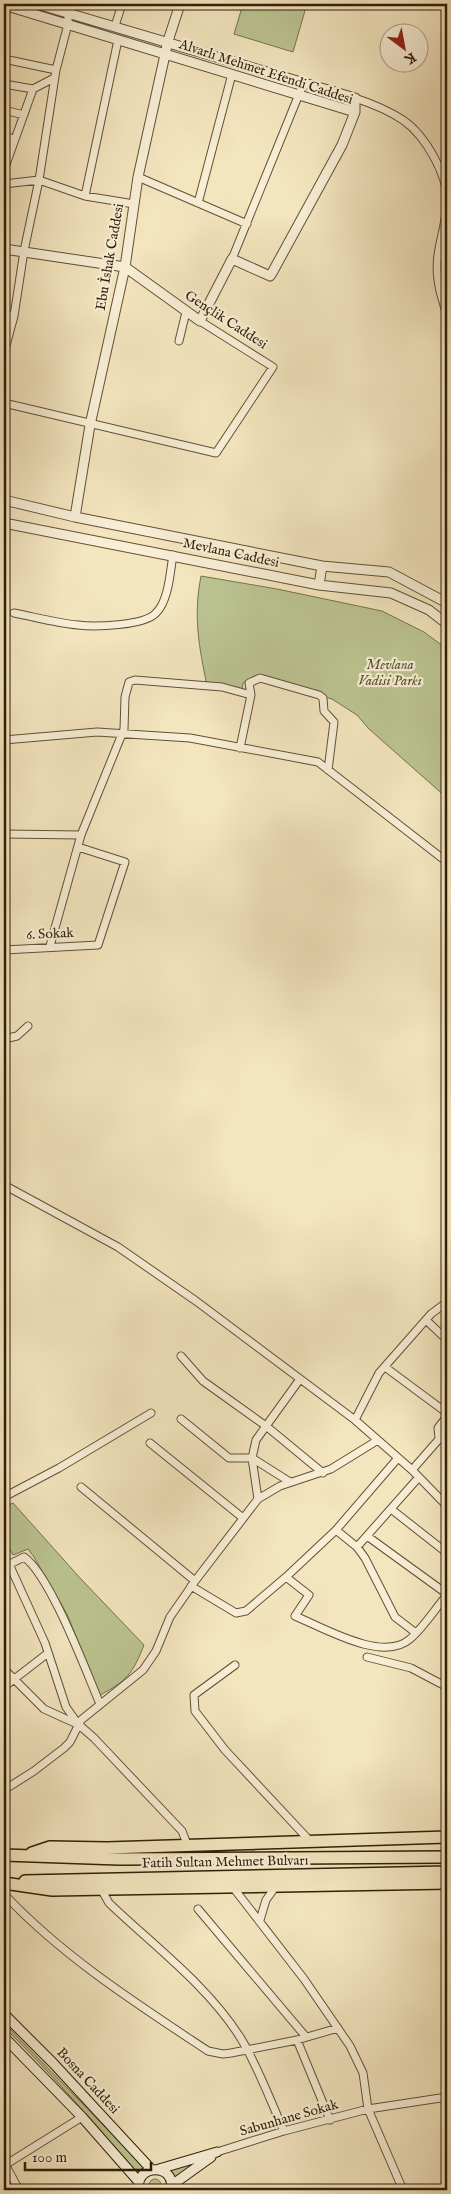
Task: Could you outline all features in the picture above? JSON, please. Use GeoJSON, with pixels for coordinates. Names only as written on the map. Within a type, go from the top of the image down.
{"type":"FeatureCollection","features":[{"type":"Feature","properties":{"kind":"highway"},"geometry":{"type":"LineString","coordinates":[[23,1855],[50,1847],[107,1848],[447,1837]]}},
{"type":"Feature","properties":{"kind":"highway","name":"Fatih Sultan Mehmet Bulvarı"},"geometry":{"type":"LineString","coordinates":[[4,1855],[119,1859],[447,1856]]}},
{"type":"Feature","properties":{"kind":"highway","name":"Fatih Sultan Mehmet Bulvarı"},"geometry":{"type":"LineString","coordinates":[[4,1882],[447,1872]]}},
{"type":"Feature","properties":{"kind":"highway"},"geometry":{"type":"LineString","coordinates":[[4,1882],[52,1890],[447,1883]]}},
{"type":"Feature","properties":{"kind":"street"},"geometry":{"type":"LineString","coordinates":[[37,4],[69,8],[115,26],[355,98],[385,108],[406,122],[430,151],[441,172],[447,193],[447,206],[439,242],[436,271],[447,313]]}},
{"type":"Feature","properties":{"kind":"street"},"geometry":{"type":"LineString","coordinates":[[115,26],[122,4]]}},
{"type":"Feature","properties":{"kind":"street","name":"Ebu İshak Caddesi"},"geometry":{"type":"LineString","coordinates":[[75,517],[90,424],[124,267],[138,177],[168,41],[180,4]]}},
{"type":"Feature","properties":{"kind":"street","name":"Alvarlı Mehmet Efendi Caddesi"},"geometry":{"type":"LineString","coordinates":[[4,5],[355,112],[337,153],[270,276],[232,259]]}},
{"type":"Feature","properties":{"kind":"street"},"geometry":{"type":"LineString","coordinates":[[4,353],[14,316],[24,251],[39,180],[55,74],[68,24],[69,8]]}},
{"type":"Feature","properties":{"kind":"street"},"geometry":{"type":"LineString","coordinates":[[85,196],[118,40]]}},
{"type":"Feature","properties":{"kind":"street"},"geometry":{"type":"LineString","coordinates":[[4,59],[55,74]]}},
{"type":"Feature","properties":{"kind":"street"},"geometry":{"type":"LineString","coordinates":[[4,165],[34,89],[55,74]]}},
{"type":"Feature","properties":{"kind":"street"},"geometry":{"type":"LineString","coordinates":[[198,203],[232,74]]}},
{"type":"Feature","properties":{"kind":"street"},"geometry":{"type":"LineString","coordinates":[[200,321],[232,259],[304,82]]}},
{"type":"Feature","properties":{"kind":"street"},"geometry":{"type":"LineString","coordinates":[[4,84],[34,89]]}},
{"type":"Feature","properties":{"kind":"street"},"geometry":{"type":"LineString","coordinates":[[355,98],[355,112]]}},
{"type":"Feature","properties":{"kind":"street"},"geometry":{"type":"LineString","coordinates":[[4,110],[24,115]]}},
{"type":"Feature","properties":{"kind":"street"},"geometry":{"type":"LineString","coordinates":[[4,137],[15,140]]}},
{"type":"Feature","properties":{"kind":"street"},"geometry":{"type":"LineString","coordinates":[[138,177],[247,224]]}},
{"type":"Feature","properties":{"kind":"street"},"geometry":{"type":"LineString","coordinates":[[4,184],[39,180],[85,196],[134,204]]}},
{"type":"Feature","properties":{"kind":"street","name":"Gençlik Caddesi"},"geometry":{"type":"LineString","coordinates":[[4,249],[124,267],[186,312],[273,367],[216,453],[4,403]]}},
{"type":"Feature","properties":{"kind":"street"},"geometry":{"type":"LineString","coordinates":[[178,341],[186,312]]}},
{"type":"Feature","properties":{"kind":"street"},"geometry":{"type":"LineString","coordinates":[[4,314],[14,316]]}},
{"type":"Feature","properties":{"kind":"street","name":"Mevlana Caddesi"},"geometry":{"type":"LineString","coordinates":[[4,500],[75,517],[322,566],[389,572],[447,603]]}},
{"type":"Feature","properties":{"kind":"street","name":"Mevlana Caddesi"},"geometry":{"type":"LineString","coordinates":[[4,523],[319,585],[391,593],[429,610],[447,624]]}},
{"type":"Feature","properties":{"kind":"street"},"geometry":{"type":"LineString","coordinates":[[14,613],[79,626],[144,620],[156,613],[161,605],[173,555]]}},
{"type":"Feature","properties":{"kind":"street"},"geometry":{"type":"LineString","coordinates":[[319,585],[322,566]]}},
{"type":"Feature","properties":{"kind":"street"},"geometry":{"type":"LineString","coordinates":[[240,748],[251,695],[249,683],[260,678],[323,698],[324,710],[334,722],[328,770]]}},
{"type":"Feature","properties":{"kind":"street"},"geometry":{"type":"LineString","coordinates":[[50,946],[81,835],[124,729],[126,719],[125,697],[129,682],[135,680],[222,687],[251,695]]}},
{"type":"Feature","properties":{"kind":"street"},"geometry":{"type":"LineString","coordinates":[[4,740],[97,732],[190,738],[318,762],[447,862]]}},
{"type":"Feature","properties":{"kind":"street"},"geometry":{"type":"LineString","coordinates":[[4,834],[81,835]]}},
{"type":"Feature","properties":{"kind":"street","name":"6. Sokak"},"geometry":{"type":"LineString","coordinates":[[4,950],[50,946],[98,945],[125,862],[78,847]]}},
{"type":"Feature","properties":{"kind":"street"},"geometry":{"type":"LineString","coordinates":[[4,1039],[18,1036],[28,1026]]}},
{"type":"Feature","properties":{"kind":"street"},"geometry":{"type":"LineString","coordinates":[[4,1184],[118,1247],[300,1378],[378,1440],[412,1470],[447,1506]]}},
{"type":"Feature","properties":{"kind":"street"},"geometry":{"type":"LineString","coordinates":[[355,1420],[379,1373],[426,1320],[447,1302]]}},
{"type":"Feature","properties":{"kind":"street"},"geometry":{"type":"LineString","coordinates":[[426,1320],[447,1340]]}},
{"type":"Feature","properties":{"kind":"street"},"geometry":{"type":"LineString","coordinates":[[182,1356],[203,1381],[266,1426],[323,1473]]}},
{"type":"Feature","properties":{"kind":"street"},"geometry":{"type":"LineString","coordinates":[[385,1367],[447,1414],[438,1428],[439,1438]]}},
{"type":"Feature","properties":{"kind":"street"},"geometry":{"type":"LineString","coordinates":[[258,1499],[252,1458],[256,1440],[300,1378]]}},
{"type":"Feature","properties":{"kind":"street"},"geometry":{"type":"LineString","coordinates":[[4,1497],[59,1468],[151,1414]]}},
{"type":"Feature","properties":{"kind":"street"},"geometry":{"type":"LineString","coordinates":[[181,1419],[229,1458],[252,1458],[290,1482]]}},
{"type":"Feature","properties":{"kind":"street"},"geometry":{"type":"LineString","coordinates":[[412,1470],[447,1430]]}},
{"type":"Feature","properties":{"kind":"street"},"geometry":{"type":"LineString","coordinates":[[4,1789],[34,1771],[64,1748],[74,1735],[78,1724],[143,1670],[156,1651],[170,1617],[193,1583],[258,1499],[290,1482],[323,1473],[378,1440]]}},
{"type":"Feature","properties":{"kind":"street"},"geometry":{"type":"LineString","coordinates":[[150,1443],[243,1518]]}},
{"type":"Feature","properties":{"kind":"street"},"geometry":{"type":"LineString","coordinates":[[81,1487],[193,1583],[236,1613],[246,1611],[336,1530],[398,1458]]}},
{"type":"Feature","properties":{"kind":"street"},"geometry":{"type":"LineString","coordinates":[[357,1547],[419,1477]]}},
{"type":"Feature","properties":{"kind":"street"},"geometry":{"type":"LineString","coordinates":[[390,1509],[447,1553]]}},
{"type":"Feature","properties":{"kind":"street"},"geometry":{"type":"LineString","coordinates":[[336,1530],[357,1547],[383,1591],[395,1617],[416,1633]]}},
{"type":"Feature","properties":{"kind":"street"},"geometry":{"type":"LineString","coordinates":[[286,1577],[309,1595],[295,1616],[367,1646],[384,1648],[402,1645],[416,1633],[447,1594],[367,1536]]}},
{"type":"Feature","properties":{"kind":"street"},"geometry":{"type":"LineString","coordinates":[[100,1704],[60,1613],[32,1563],[24,1557],[6,1566],[48,1653],[66,1706],[78,1724],[94,1738],[182,1831],[187,1844]]}},
{"type":"Feature","properties":{"kind":"street"},"geometry":{"type":"LineString","coordinates":[[4,1687],[48,1653]]}},
{"type":"Feature","properties":{"kind":"street"},"geometry":{"type":"LineString","coordinates":[[367,1658],[411,1668],[447,1687]]}},
{"type":"Feature","properties":{"kind":"street"},"geometry":{"type":"LineString","coordinates":[[235,1665],[194,1695],[195,1711],[225,1750],[309,1840]]}},
{"type":"Feature","properties":{"kind":"street"},"geometry":{"type":"LineString","coordinates":[[4,1669],[44,1709],[78,1724]]}},
{"type":"Feature","properties":{"kind":"street"},"geometry":{"type":"LineString","coordinates":[[232,1886],[260,1920],[338,2028],[357,2059],[366,2086],[368,2109],[403,2190]]}},
{"type":"Feature","properties":{"kind":"street"},"geometry":{"type":"LineString","coordinates":[[260,1920],[266,1900],[276,1886]]}},
{"type":"Feature","properties":{"kind":"street"},"geometry":{"type":"LineString","coordinates":[[101,1889],[109,1903],[202,1990],[231,2024],[246,2048],[284,2131]]}},
{"type":"Feature","properties":{"kind":"street"},"geometry":{"type":"LineString","coordinates":[[4,1894],[55,1942],[208,2051],[222,2054],[297,2040],[338,2028]]}},
{"type":"Feature","properties":{"kind":"street"},"geometry":{"type":"LineString","coordinates":[[198,1909],[306,2037]]}},
{"type":"Feature","properties":{"kind":"street","name":"Bosna Caddesi"},"geometry":{"type":"LineString","coordinates":[[4,2014],[155,2169],[168,2175],[172,2188]]}},
{"type":"Feature","properties":{"kind":"street"},"geometry":{"type":"LineString","coordinates":[[4,2037],[82,2117],[138,2188]]}},
{"type":"Feature","properties":{"kind":"street"},"geometry":{"type":"LineString","coordinates":[[297,2040],[330,2120]]}},
{"type":"Feature","properties":{"kind":"street","name":"Sabunhane Sokak"},"geometry":{"type":"LineString","coordinates":[[217,2152],[284,2131],[368,2109],[447,2097]]}},
{"type":"Feature","properties":{"kind":"street"},"geometry":{"type":"LineString","coordinates":[[19,2190],[5,2163],[82,2117]]}},
{"type":"Feature","properties":{"kind":"street"},"geometry":{"type":"LineString","coordinates":[[138,2188],[143,2174],[217,2152]]}},
{"type":"Feature","properties":{"kind":"street"},"geometry":{"type":"LineString","coordinates":[[172,2188],[217,2152]]}},
{"type":"Feature","properties":{"kind":"green space"},"geometry":{"type":"Polygon","coordinates":[[[243,4],[293,4],[306,7],[293,52],[234,34],[243,4]]]}},
{"type":"Feature","properties":{"kind":"green space","name":"Mevlana Vadisi Parkı"},"geometry":{"type":"Polygon","coordinates":[[[201,576],[277,589],[382,611],[424,632],[447,649],[447,798],[369,729],[357,715],[332,699],[254,676],[243,683],[242,692],[207,686],[199,644],[197,618],[201,576]]]}},
{"type":"Feature","properties":{"kind":"green space"},"geometry":{"type":"Polygon","coordinates":[[[13,1503],[80,1578],[144,1645],[128,1675],[117,1685],[100,1695],[67,1614],[34,1557],[28,1549],[13,1555],[4,1539],[4,1507],[13,1503]]]}},
{"type":"Feature","properties":{"kind":"green space"},"geometry":{"type":"Polygon","coordinates":[[[4,2023],[144,2167],[136,2173],[72,2098],[4,2027],[4,2023]]]}},
{"type":"Feature","properties":{"kind":"green space"},"geometry":{"type":"Polygon","coordinates":[[[200,2161],[176,2177],[170,2170],[200,2161]]]}},
{"type":"Feature","properties":{"kind":"green space"},"geometry":{"type":"Polygon","coordinates":[[[153,2179],[157,2179],[161,2185],[157,2191],[153,2191],[149,2187],[149,2183],[153,2179]]]}}]}
